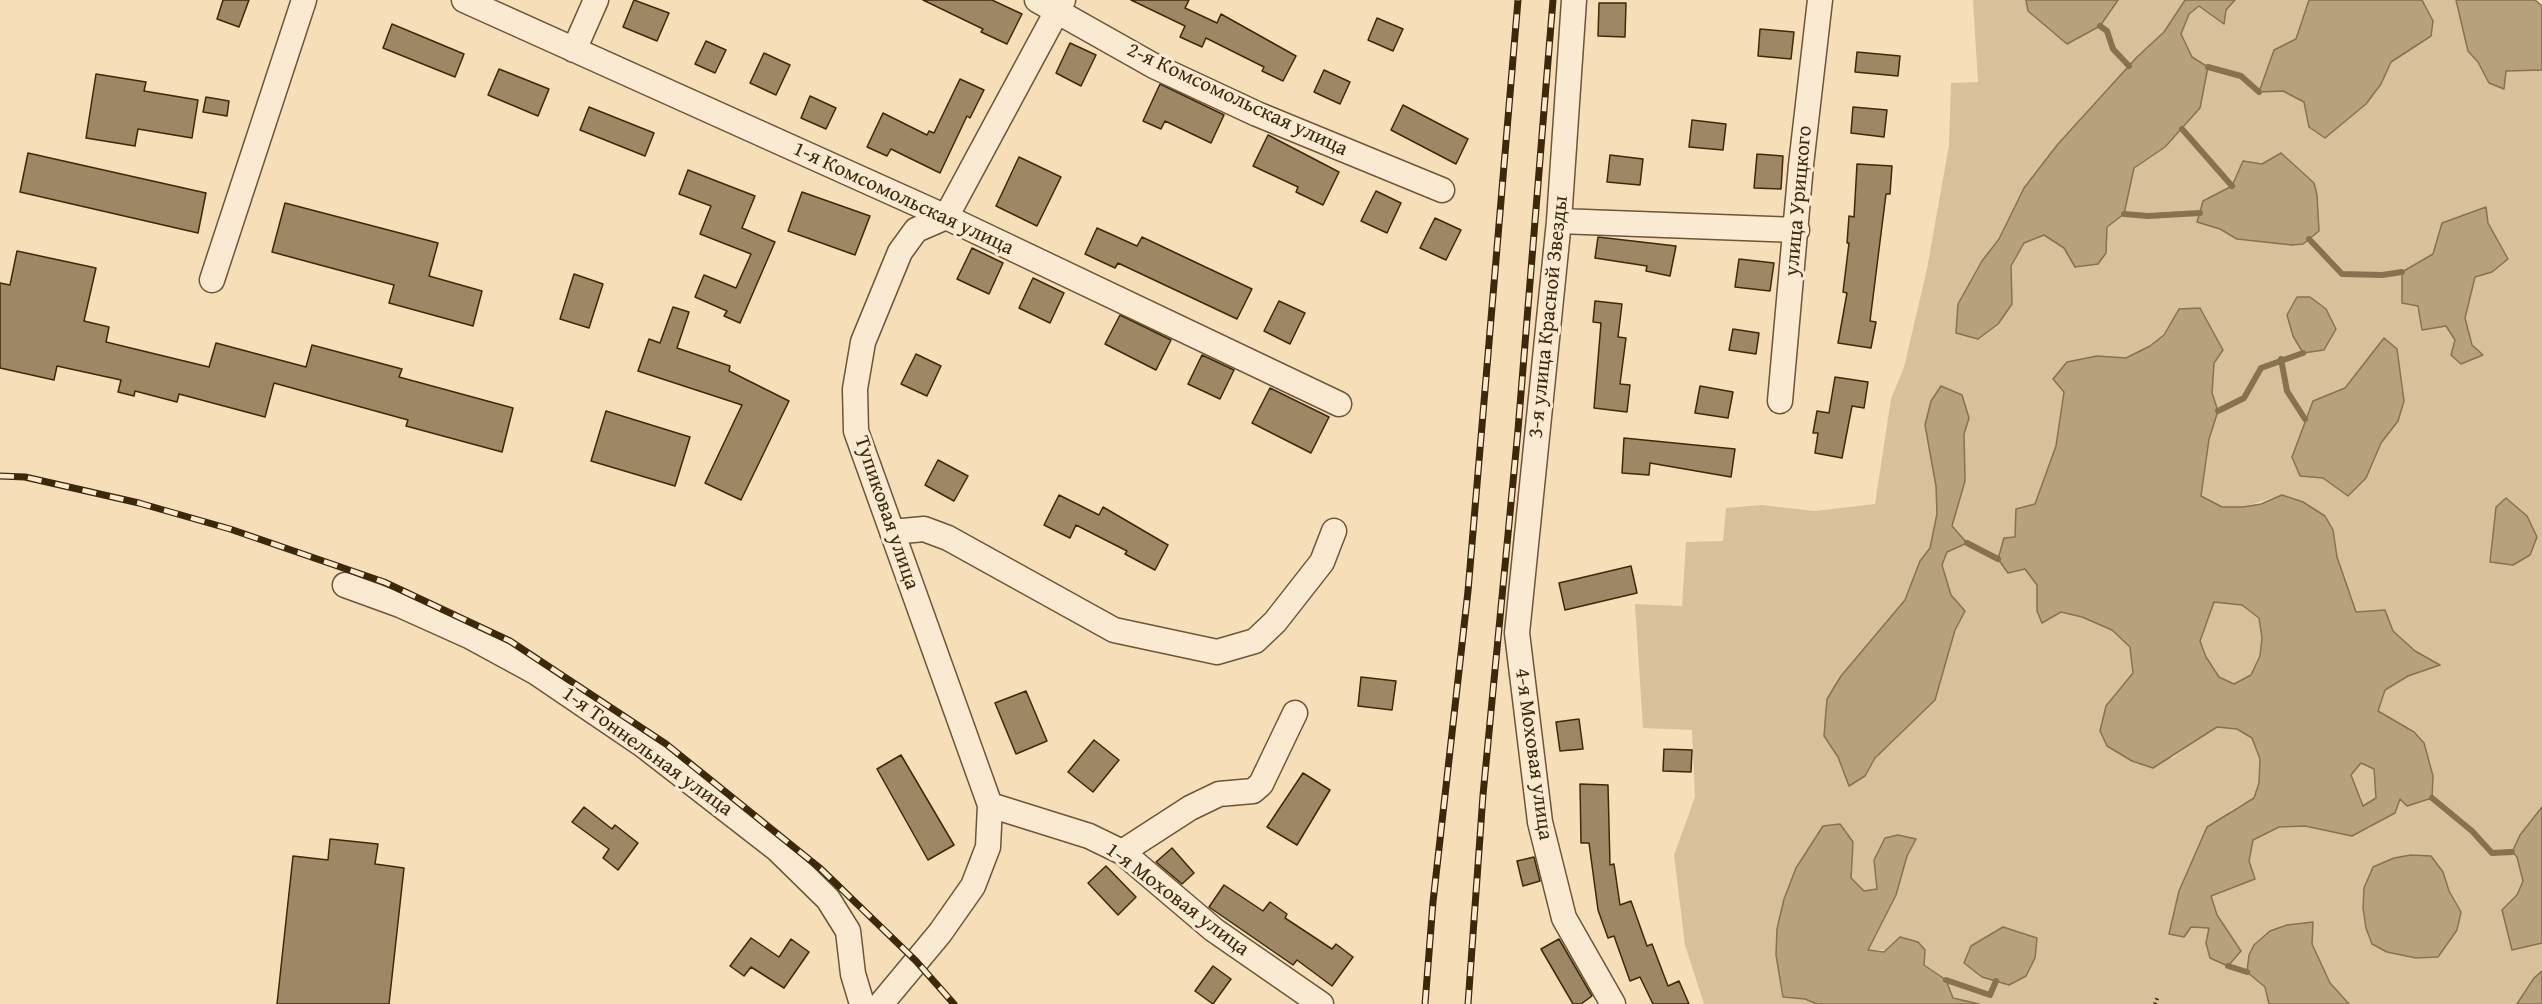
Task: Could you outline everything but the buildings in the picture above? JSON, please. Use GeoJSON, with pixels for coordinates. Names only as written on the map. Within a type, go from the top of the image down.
{"type":"FeatureCollection","features":[{"type":"Feature","properties":{"kind":"street"},"geometry":{"type":"LineString","coordinates":[[212,280],[304,0]]}},
{"type":"Feature","properties":{"kind":"street","name":"1-я Комсомольская улица"},"geometry":{"type":"LineString","coordinates":[[464,0],[946,217],[1339,404]]}},
{"type":"Feature","properties":{"kind":"street"},"geometry":{"type":"LineString","coordinates":[[574,50],[596,0]]}},
{"type":"Feature","properties":{"kind":"street","name":"3-я улица Красной Звезды"},"geometry":{"type":"LineString","coordinates":[[1517,633],[1559,221],[1574,0]]}},
{"type":"Feature","properties":{"kind":"street","name":"улица Урицкого"},"geometry":{"type":"LineString","coordinates":[[1780,401],[1801,165],[1820,0]]}},
{"type":"Feature","properties":{"kind":"street"},"geometry":{"type":"LineString","coordinates":[[946,217],[1053,3]]}},
{"type":"Feature","properties":{"kind":"street","name":"2-я Комсомольская улица"},"geometry":{"type":"LineString","coordinates":[[1053,3],[1154,66],[1257,114],[1442,190]]}},
{"type":"Feature","properties":{"kind":"street","name":"Тупиковая улица"},"geometry":{"type":"LineString","coordinates":[[881,1004],[940,933],[973,886],[988,847],[990,805],[856,431],[855,389],[863,342],[900,252],[916,230],[946,217]]}},
{"type":"Feature","properties":{"kind":"street"},"geometry":{"type":"LineString","coordinates":[[1559,221],[1797,230]]}},
{"type":"Feature","properties":{"kind":"street"},"geometry":{"type":"LineString","coordinates":[[891,532],[924,529],[948,538],[1114,630],[1217,652],[1255,641],[1275,622],[1322,562],[1334,531]]}},
{"type":"Feature","properties":{"kind":"street","name":"1-я Тоннельная улица"},"geometry":{"type":"LineString","coordinates":[[345,585],[400,605],[459,632],[537,673],[643,745],[777,849],[828,898],[848,931],[853,974],[862,1004]]}},
{"type":"Feature","properties":{"kind":"street","name":"4-я Моховая улица"},"geometry":{"type":"LineString","coordinates":[[1517,633],[1540,822],[1564,918],[1613,1004]]}},
{"type":"Feature","properties":{"kind":"street"},"geometry":{"type":"LineString","coordinates":[[1122,852],[1190,808],[1219,794],[1253,791],[1261,784],[1295,713]]}},
{"type":"Feature","properties":{"kind":"street","name":"1-я Моховая улица"},"geometry":{"type":"LineString","coordinates":[[990,805],[1089,836],[1122,852],[1214,930],[1321,1004]]}},
{"type":"Feature","properties":{"kind":"path"},"geometry":{"type":"LineString","coordinates":[[2155,1004],[2158,996]]}},
{"type":"Feature","properties":{"kind":"shaded area"},"geometry":{"type":"Polygon","coordinates":[[[1973,0],[2026,0],[2028,11],[2067,44],[2100,26],[2118,0],[2185,0],[2164,32],[2137,57],[2058,144],[2024,188],[1999,239],[1982,261],[2012,304],[2011,266],[2024,243],[2044,235],[2064,248],[2107,227],[2124,214],[2134,167],[2165,147],[2200,108],[2192,57],[2181,34],[2189,14],[2199,6],[2224,23],[2226,10],[2235,0],[2309,0],[2296,39],[2265,77],[2260,92],[2283,91],[2304,102],[2309,127],[2325,137],[2381,84],[2391,62],[2431,36],[2422,0],[2456,0],[2468,51],[2478,62],[2489,83],[2506,71],[2542,70],[2542,807],[2535,815],[2517,857],[2523,882],[2517,895],[2502,911],[2509,932],[2531,945],[2542,943],[2542,971],[2534,978],[2517,1004],[2349,1004],[2330,983],[2312,944],[2313,923],[2287,925],[2270,931],[2254,945],[2249,955],[2247,972],[2265,987],[2269,1004],[1979,1004],[1953,998],[1946,980],[1924,965],[1925,950],[1868,950],[1896,895],[1907,856],[1915,839],[1875,879],[1878,889],[1864,891],[1851,878],[1850,868],[1823,826],[1796,868],[1777,929],[1805,999],[1817,1004],[1704,1004],[1685,945],[1674,855],[1695,797],[1692,730],[1643,728],[1635,604],[1682,606],[1686,542],[1723,541],[1726,508],[1761,505],[1815,511],[1875,504],[1891,399],[1904,367],[1927,269],[1949,145],[1951,83],[1978,82],[1973,0]],[[2281,153],[2232,186],[2203,201],[2197,222],[2220,229],[2237,239],[2292,245],[2303,244],[2319,231],[2314,183],[2281,153]],[[2486,207],[2442,223],[2433,254],[2402,272],[2418,306],[2422,330],[2446,326],[2455,340],[2482,355],[2472,345],[2465,318],[2470,294],[2475,277],[2492,272],[2508,259],[2488,223],[2486,207]],[[2200,308],[2179,309],[2164,335],[2150,346],[2126,358],[2097,356],[2067,362],[2053,378],[2064,392],[2056,446],[2035,504],[2015,537],[2004,538],[2037,585],[2037,611],[2061,612],[2082,617],[2112,630],[2130,647],[2133,673],[2106,706],[2100,730],[2107,746],[2172,758],[2217,727],[2237,728],[2252,738],[2260,759],[2259,783],[2254,798],[2231,810],[2186,875],[2179,891],[2170,934],[2191,927],[2209,928],[2241,951],[2217,915],[2211,896],[2249,861],[2253,840],[2279,827],[2305,826],[2352,836],[2373,826],[2392,720],[2378,711],[2385,690],[2408,676],[2439,664],[2415,651],[2393,631],[2385,610],[2356,612],[2337,557],[2333,530],[2282,495],[2243,507],[2222,507],[2200,496],[2209,439],[2218,411],[2212,393],[2214,363],[2210,328],[2200,308]],[[2384,338],[2345,388],[2313,401],[2292,457],[2366,478],[2381,443],[2398,421],[2404,401],[2397,349],[2384,338]],[[1941,386],[1931,401],[1937,515],[1930,548],[1920,561],[1905,600],[1841,676],[1838,757],[1849,785],[1865,776],[1875,758],[1935,700],[1955,630],[1965,611],[1951,595],[1942,565],[1965,481],[1964,434],[1969,418],[1941,386]],[[2496,507],[2491,562],[2513,565],[2529,555],[2496,507]],[[2443,872],[2387,952],[2416,958],[2438,957],[2457,930],[2461,912],[2449,891],[2443,872]],[[2003,927],[1986,937],[1982,977],[2009,985],[2003,927]]]}},
{"type":"Feature","properties":{"kind":"shaded area"},"geometry":{"type":"Polygon","coordinates":[[[2026,0],[2118,0],[2100,26],[2067,44],[2028,11],[2026,0]]]}},
{"type":"Feature","properties":{"kind":"shaded area"},"geometry":{"type":"Polygon","coordinates":[[[2185,0],[2235,0],[2226,10],[2224,24],[2199,6],[2189,14],[2181,34],[2192,57],[2208,67],[2200,108],[2165,147],[2134,168],[2124,214],[2107,227],[2106,253],[2098,264],[2075,267],[2064,248],[2044,235],[2024,243],[2011,266],[2012,304],[1998,324],[1978,339],[1956,333],[1958,304],[1982,261],[1999,239],[2024,188],[2058,144],[2137,57],[2164,32],[2185,0]]]}},
{"type":"Feature","properties":{"kind":"shaded area"},"geometry":{"type":"Polygon","coordinates":[[[2309,0],[2422,0],[2433,21],[2431,36],[2391,62],[2381,84],[2366,104],[2325,138],[2309,127],[2304,102],[2283,91],[2259,92],[2274,50],[2296,39],[2309,0]]]}},
{"type":"Feature","properties":{"kind":"shaded area"},"geometry":{"type":"Polygon","coordinates":[[[2456,0],[2535,0],[2542,6],[2542,70],[2506,71],[2504,89],[2489,83],[2478,62],[2468,51],[2456,0]]]}},
{"type":"Feature","properties":{"kind":"shaded area"},"geometry":{"type":"Polygon","coordinates":[[[2281,153],[2314,183],[2319,231],[2303,244],[2292,245],[2237,239],[2220,229],[2197,222],[2203,201],[2232,186],[2243,161],[2262,164],[2281,153]]]}},
{"type":"Feature","properties":{"kind":"shaded area"},"geometry":{"type":"Polygon","coordinates":[[[2486,207],[2488,223],[2508,259],[2492,272],[2475,277],[2465,318],[2472,345],[2483,355],[2461,364],[2451,355],[2455,340],[2446,326],[2422,330],[2418,306],[2402,303],[2402,272],[2433,254],[2442,223],[2486,207]]]}},
{"type":"Feature","properties":{"kind":"shaded area"},"geometry":{"type":"Polygon","coordinates":[[[2297,297],[2310,297],[2326,309],[2336,329],[2324,350],[2303,353],[2293,336],[2287,315],[2297,297]]]}},
{"type":"Feature","properties":{"kind":"shaded area"},"geometry":{"type":"Polygon","coordinates":[[[2200,308],[2223,350],[2214,363],[2212,393],[2218,411],[2209,439],[2201,496],[2222,507],[2243,507],[2261,504],[2282,495],[2303,502],[2325,516],[2333,530],[2337,557],[2356,612],[2385,610],[2393,631],[2415,651],[2440,665],[2408,676],[2385,690],[2378,711],[2414,732],[2424,743],[2433,776],[2432,798],[2407,806],[2400,799],[2395,813],[2352,836],[2305,826],[2279,827],[2253,840],[2249,861],[2255,879],[2211,896],[2217,915],[2241,951],[2228,966],[2210,958],[2206,943],[2209,928],[2191,927],[2184,937],[2169,934],[2179,891],[2207,827],[2254,798],[2259,783],[2260,759],[2252,738],[2237,729],[2217,727],[2153,768],[2132,761],[2107,746],[2100,731],[2106,706],[2133,673],[2130,647],[2112,630],[2082,617],[2061,612],[2042,623],[2037,611],[2037,585],[2025,569],[2008,573],[1998,559],[2004,538],[2015,537],[2016,509],[2035,504],[2056,446],[2064,392],[2053,379],[2067,362],[2097,356],[2126,358],[2150,346],[2164,335],[2179,309],[2200,308]],[[2214,602],[2200,641],[2206,657],[2219,677],[2234,684],[2251,675],[2260,656],[2262,638],[2259,618],[2242,605],[2214,602]],[[2361,763],[2351,775],[2363,806],[2376,798],[2374,769],[2361,763]]]}},
{"type":"Feature","properties":{"kind":"shaded area"},"geometry":{"type":"Polygon","coordinates":[[[2384,338],[2397,349],[2404,401],[2398,421],[2381,443],[2366,478],[2348,496],[2323,478],[2300,476],[2292,457],[2313,401],[2345,388],[2384,338]]]}},
{"type":"Feature","properties":{"kind":"shaded area"},"geometry":{"type":"Polygon","coordinates":[[[1941,386],[1962,395],[1969,418],[1964,434],[1965,481],[1952,526],[1967,543],[1947,552],[1942,565],[1951,595],[1965,611],[1955,630],[1935,700],[1875,758],[1865,776],[1849,786],[1838,757],[1824,736],[1827,699],[1841,676],[1905,600],[1920,561],[1930,548],[1937,514],[1936,486],[1925,425],[1931,401],[1941,386]]]}},
{"type":"Feature","properties":{"kind":"shaded area"},"geometry":{"type":"Polygon","coordinates":[[[2506,498],[2527,516],[2537,537],[2530,555],[2513,565],[2490,562],[2496,507],[2506,498]]]}},
{"type":"Feature","properties":{"kind":"shaded area"},"geometry":{"type":"Polygon","coordinates":[[[2214,602],[2242,605],[2259,618],[2262,638],[2260,656],[2251,675],[2234,684],[2219,677],[2206,657],[2200,641],[2214,602]]]}},
{"type":"Feature","properties":{"kind":"shaded area"},"geometry":{"type":"Polygon","coordinates":[[[2361,763],[2374,769],[2376,798],[2363,806],[2351,775],[2361,763]]]}},
{"type":"Feature","properties":{"kind":"shaded area"},"geometry":{"type":"Polygon","coordinates":[[[2542,807],[2542,943],[2512,950],[2502,910],[2517,895],[2523,881],[2517,857],[2512,852],[2520,835],[2542,807]]]}},
{"type":"Feature","properties":{"kind":"shaded area"},"geometry":{"type":"Polygon","coordinates":[[[1840,824],[1853,842],[1851,878],[1864,891],[1877,889],[1874,860],[1885,838],[1898,835],[1916,839],[1907,856],[1896,895],[1868,950],[1884,952],[1900,937],[1918,942],[1925,950],[1924,965],[1946,980],[1953,998],[1979,1004],[1817,1004],[1805,999],[1783,997],[1776,955],[1777,929],[1784,899],[1796,868],[1823,826],[1840,824]]]}},
{"type":"Feature","properties":{"kind":"shaded area"},"geometry":{"type":"Polygon","coordinates":[[[2411,855],[2431,856],[2443,872],[2449,891],[2461,912],[2457,930],[2438,957],[2416,958],[2387,952],[2372,944],[2366,928],[2363,908],[2364,888],[2373,867],[2394,858],[2411,855]]]}},
{"type":"Feature","properties":{"kind":"shaded area"},"geometry":{"type":"Polygon","coordinates":[[[2313,922],[2312,944],[2330,983],[2349,1004],[2269,1004],[2265,987],[2247,972],[2249,955],[2254,945],[2270,931],[2287,925],[2313,922]]]}},
{"type":"Feature","properties":{"kind":"shaded area"},"geometry":{"type":"Polygon","coordinates":[[[2003,927],[2037,938],[2035,958],[2026,976],[2009,985],[1982,977],[1964,963],[1971,946],[2003,927]]]}},
{"type":"Feature","properties":{"kind":"shaded area"},"geometry":{"type":"Polygon","coordinates":[[[2542,971],[2542,1004],[2517,1004],[2534,978],[2542,971]]]}},
{"type":"Feature","properties":{"kind":"waterway"},"geometry":{"type":"LineString","coordinates":[[2100,26],[2107,31],[2113,49],[2129,66]]}},
{"type":"Feature","properties":{"kind":"waterway"},"geometry":{"type":"LineString","coordinates":[[2208,67],[2241,76],[2259,92]]}},
{"type":"Feature","properties":{"kind":"waterway"},"geometry":{"type":"LineString","coordinates":[[2182,129],[2232,186]]}},
{"type":"Feature","properties":{"kind":"waterway"},"geometry":{"type":"LineString","coordinates":[[2124,214],[2148,216],[2200,213]]}},
{"type":"Feature","properties":{"kind":"waterway"},"geometry":{"type":"LineString","coordinates":[[2309,239],[2342,274],[2382,275],[2402,272]]}},
{"type":"Feature","properties":{"kind":"waterway"},"geometry":{"type":"LineString","coordinates":[[2218,411],[2244,398],[2261,368],[2303,353]]}},
{"type":"Feature","properties":{"kind":"waterway"},"geometry":{"type":"LineString","coordinates":[[2281,359],[2287,391],[2305,419]]}},
{"type":"Feature","properties":{"kind":"waterway"},"geometry":{"type":"LineString","coordinates":[[1967,543],[1998,559]]}},
{"type":"Feature","properties":{"kind":"waterway"},"geometry":{"type":"LineString","coordinates":[[2432,798],[2472,831],[2492,853],[2512,852]]}},
{"type":"Feature","properties":{"kind":"waterway"},"geometry":{"type":"LineString","coordinates":[[2228,966],[2247,972]]}},
{"type":"Feature","properties":{"kind":"waterway"},"geometry":{"type":"LineString","coordinates":[[1946,980],[1990,995],[1996,981]]}},
{"type":"Feature","properties":{"kind":"railway"},"geometry":{"type":"LineString","coordinates":[[1425,1004],[1433,902],[1468,591],[1518,0]]}},
{"type":"Feature","properties":{"kind":"railway"},"geometry":{"type":"LineString","coordinates":[[1468,1004],[1483,795],[1518,430],[1553,0]]}},
{"type":"Feature","properties":{"kind":"railway"},"geometry":{"type":"LineString","coordinates":[[0,476],[25,477],[139,503],[230,529],[384,582],[510,641],[666,744],[821,869],[916,961],[954,1004]]}}]}
